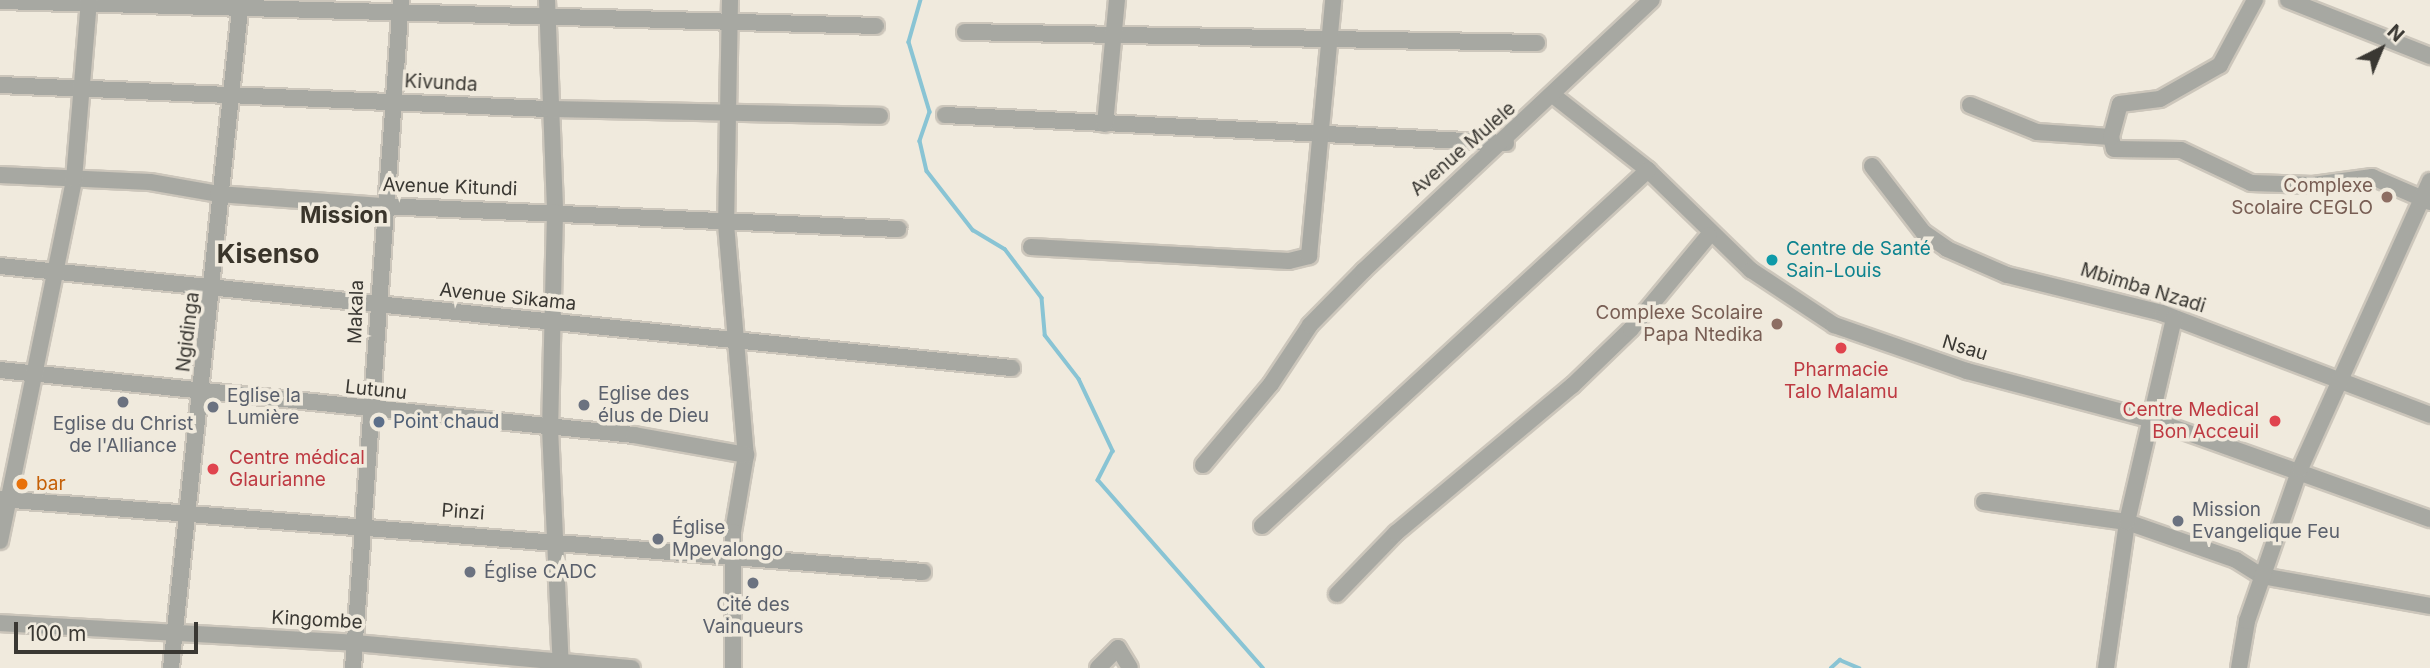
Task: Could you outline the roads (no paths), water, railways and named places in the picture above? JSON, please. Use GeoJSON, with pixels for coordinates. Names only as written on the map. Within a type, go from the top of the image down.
{"type":"FeatureCollection","features":[{"type":"Feature","properties":{"kind":"street"},"geometry":{"type":"LineString","coordinates":[[547,0],[548,109],[555,212],[555,324],[550,428],[561,664]]}},
{"type":"Feature","properties":{"kind":"street"},"geometry":{"type":"LineString","coordinates":[[730,0],[726,224],[746,455],[733,561],[733,668]]}},
{"type":"Feature","properties":{"kind":"street"},"geometry":{"type":"LineString","coordinates":[[1105,124],[1117,0]]}},
{"type":"Feature","properties":{"kind":"street"},"geometry":{"type":"LineString","coordinates":[[1031,247],[1289,261],[1309,256],[1312,249],[1324,132],[1333,0]]}},
{"type":"Feature","properties":{"kind":"street","name":"Avenue Mulele"},"geometry":{"type":"LineString","coordinates":[[1203,465],[1271,384],[1310,325],[1402,240],[1432,200],[1506,143],[1652,0]]}},
{"type":"Feature","properties":{"kind":"street"},"geometry":{"type":"LineString","coordinates":[[2255,0],[2220,65],[2160,99],[2120,104],[2111,137],[2114,149],[2181,150],[2250,183],[2313,186],[2372,177],[2426,199]]}},
{"type":"Feature","properties":{"kind":"street"},"geometry":{"type":"LineString","coordinates":[[2288,0],[2430,56]]}},
{"type":"Feature","properties":{"kind":"street"},"geometry":{"type":"LineString","coordinates":[[0,1],[401,7],[547,20],[876,26]]}},
{"type":"Feature","properties":{"kind":"street"},"geometry":{"type":"LineString","coordinates":[[0,541],[3,499],[74,180],[89,3]]}},
{"type":"Feature","properties":{"kind":"street","name":"Ngidinga"},"geometry":{"type":"LineString","coordinates":[[171,668],[214,290],[218,194],[240,6]]}},
{"type":"Feature","properties":{"kind":"street","name":"Makala"},"geometry":{"type":"LineString","coordinates":[[353,668],[359,526],[374,412],[382,206],[401,7]]}},
{"type":"Feature","properties":{"kind":"street"},"geometry":{"type":"LineString","coordinates":[[965,32],[1537,43]]}},
{"type":"Feature","properties":{"kind":"street","name":"Kivunda"},"geometry":{"type":"LineString","coordinates":[[0,85],[82,91],[548,109],[880,116]]}},
{"type":"Feature","properties":{"kind":"street","name":"Nsau"},"geometry":{"type":"LineString","coordinates":[[1554,96],[1648,170],[1709,235],[1835,324],[1967,371],[2152,420],[2300,469],[2430,519]]}},
{"type":"Feature","properties":{"kind":"street"},"geometry":{"type":"LineString","coordinates":[[1970,105],[2038,132],[2111,137]]}},
{"type":"Feature","properties":{"kind":"street"},"geometry":{"type":"LineString","coordinates":[[945,115],[1506,143]]}},
{"type":"Feature","properties":{"kind":"street","name":"Mbimba Nzadi"},"geometry":{"type":"LineString","coordinates":[[1872,166],[1923,232],[1947,248],[2007,275],[2174,318],[2430,415]]}},
{"type":"Feature","properties":{"kind":"street"},"geometry":{"type":"LineString","coordinates":[[1262,526],[1648,170]]}},
{"type":"Feature","properties":{"kind":"street","name":"Avenue Kitundi"},"geometry":{"type":"LineString","coordinates":[[0,176],[150,182],[218,194],[382,206],[555,212],[726,224],[898,229]]}},
{"type":"Feature","properties":{"kind":"street"},"geometry":{"type":"LineString","coordinates":[[2239,668],[2262,576],[2300,469],[2426,199],[2430,181]]}},
{"type":"Feature","properties":{"kind":"street"},"geometry":{"type":"LineString","coordinates":[[1337,594],[1396,534],[1591,367],[1709,235]]}},
{"type":"Feature","properties":{"kind":"street","name":"Avenue Sikama"},"geometry":{"type":"LineString","coordinates":[[0,266],[555,324],[736,337],[1012,368]]}},
{"type":"Feature","properties":{"kind":"street"},"geometry":{"type":"LineString","coordinates":[[2106,668],[2127,522],[2174,318]]}},
{"type":"Feature","properties":{"kind":"street","name":"Lutunu"},"geometry":{"type":"LineString","coordinates":[[0,370],[374,412],[550,428],[746,455]]}},
{"type":"Feature","properties":{"kind":"street","name":"Pinzi"},"geometry":{"type":"LineString","coordinates":[[3,499],[189,510],[359,526],[557,539],[733,561],[923,572]]}},
{"type":"Feature","properties":{"kind":"street"},"geometry":{"type":"LineString","coordinates":[[1984,502],[2127,522],[2236,560],[2262,576],[2430,606]]}},
{"type":"Feature","properties":{"kind":"street","name":"Kingombe"},"geometry":{"type":"LineString","coordinates":[[0,623],[355,643],[561,664],[632,668]]}},
{"type":"Feature","properties":{"kind":"street"},"geometry":{"type":"LineString","coordinates":[[1098,668],[1118,648],[1130,668]]}},
{"type":"Feature","properties":{"kind":"waterway"},"geometry":{"type":"LineString","coordinates":[[921,0],[909,42],[930,112],[920,141],[927,171],[973,230],[1005,249],[1042,298],[1045,335],[1079,379],[1113,451],[1098,480],[1263,668]]}},
{"type":"Feature","properties":{"kind":"waterway"},"geometry":{"type":"LineString","coordinates":[[1831,668],[1840,660],[1859,668]]}},
{"type":"Feature","properties":{"kind":"place","name":"Complexe Scolaire CEGLO"},"geometry":{"type":"Point","coordinates":[2387,197]}},
{"type":"Feature","properties":{"kind":"place","name":"Centre de Santé Sain-Louis"},"geometry":{"type":"Point","coordinates":[1772,260]}},
{"type":"Feature","properties":{"kind":"place","name":"Complexe Scolaire Papa Ntedika"},"geometry":{"type":"Point","coordinates":[1777,324]}},
{"type":"Feature","properties":{"kind":"place","name":"Pharmacie Talo Malamu"},"geometry":{"type":"Point","coordinates":[1841,348]}},
{"type":"Feature","properties":{"kind":"place","name":"Eglise du Christ de l'Alliance"},"geometry":{"type":"Point","coordinates":[123,402]}},
{"type":"Feature","properties":{"kind":"place","name":"Eglise des élus de Dieu"},"geometry":{"type":"Point","coordinates":[584,405]}},
{"type":"Feature","properties":{"kind":"place","name":"Eglise la Lumière"},"geometry":{"type":"Point","coordinates":[213,407]}},
{"type":"Feature","properties":{"kind":"place","name":"Centre Medical Bon Acceuil"},"geometry":{"type":"Point","coordinates":[2275,421]}},
{"type":"Feature","properties":{"kind":"place","name":"Point chaud"},"geometry":{"type":"Point","coordinates":[379,422]}},
{"type":"Feature","properties":{"kind":"place","name":"Centre médical Glaurianne"},"geometry":{"type":"Point","coordinates":[213,469]}},
{"type":"Feature","properties":{"kind":"place","name":"bar"},"geometry":{"type":"Point","coordinates":[22,484]}},
{"type":"Feature","properties":{"kind":"place","name":"Mission Evangelique Feu"},"geometry":{"type":"Point","coordinates":[2178,521]}},
{"type":"Feature","properties":{"kind":"place","name":"Église Mpevalongo"},"geometry":{"type":"Point","coordinates":[658,539]}},
{"type":"Feature","properties":{"kind":"place","name":"Église CADC"},"geometry":{"type":"Point","coordinates":[470,572]}},
{"type":"Feature","properties":{"kind":"place","name":"Cité des Vainqueurs"},"geometry":{"type":"Point","coordinates":[753,583]}},
{"type":"Feature","properties":{"kind":"district","name":"Mission"},"geometry":{"type":"Point","coordinates":[344,215]}},
{"type":"Feature","properties":{"kind":"district","name":"Kisenso"},"geometry":{"type":"Point","coordinates":[268,254]}}]}
